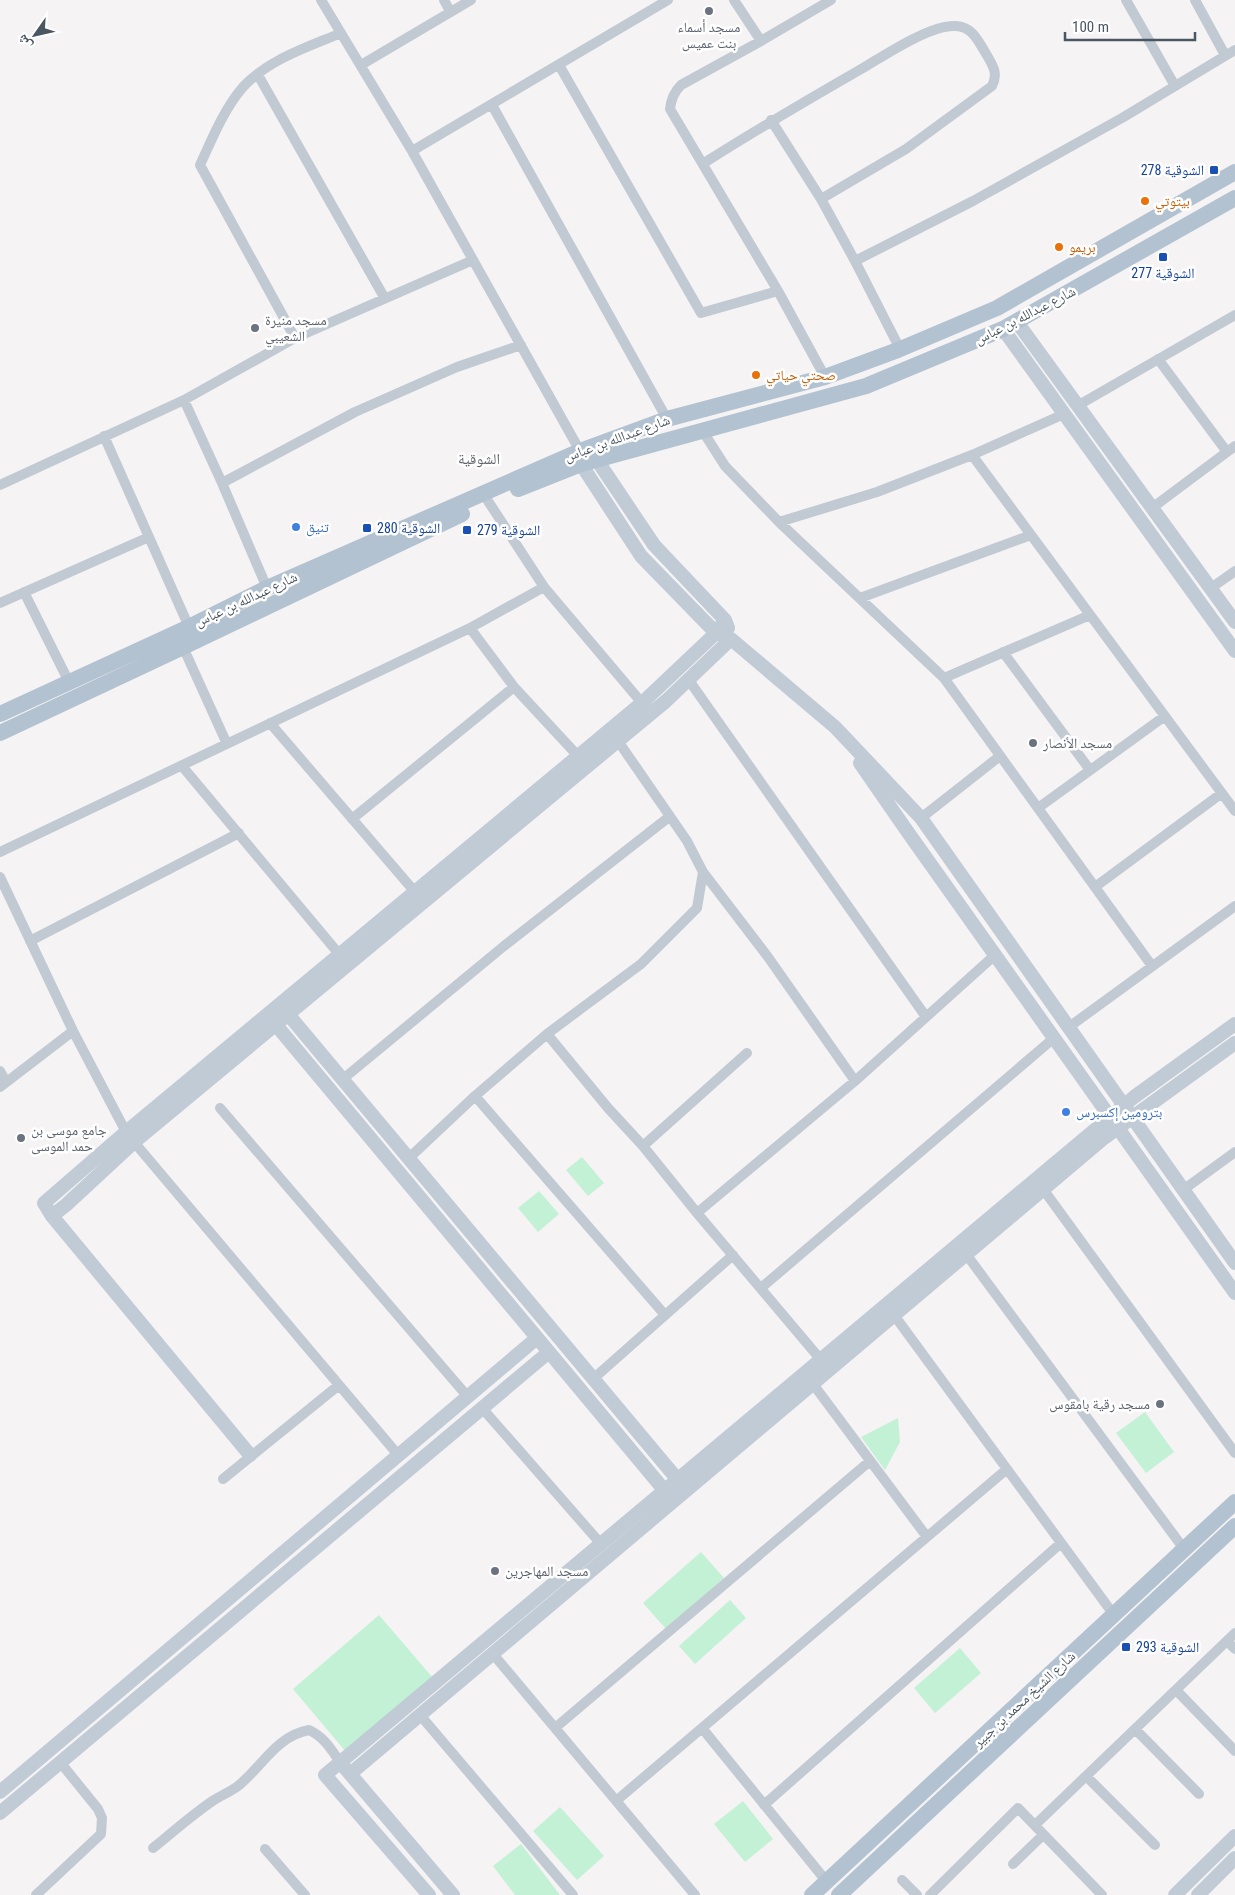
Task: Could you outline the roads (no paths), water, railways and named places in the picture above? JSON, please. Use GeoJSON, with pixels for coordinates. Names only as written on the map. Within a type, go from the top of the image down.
{"type":"FeatureCollection","features":[{"type":"Feature","properties":{"kind":"main road","name":"شارع عبدالله بن عباس"},"geometry":{"type":"LineString","coordinates":[[0,733],[667,419],[825,377],[900,349],[997,308],[1235,172]]}},
{"type":"Feature","properties":{"kind":"main road","name":"شارع عبدالله بن عباس"},"geometry":{"type":"LineString","coordinates":[[0,714],[189,627],[267,588],[586,458],[702,430],[866,386],[1010,326],[1235,198]]}},
{"type":"Feature","properties":{"kind":"main road","name":"شارع الشيخ محمد بن جبير"},"geometry":{"type":"LineString","coordinates":[[812,1895],[1235,1502]]}},
{"type":"Feature","properties":{"kind":"main road","name":"شارع الشيخ محمد بن جبير"},"geometry":{"type":"LineString","coordinates":[[839,1895],[1235,1526]]}},
{"type":"Feature","properties":{"kind":"street"},"geometry":{"type":"LineString","coordinates":[[321,0],[412,151],[641,556],[716,633],[731,639],[835,727],[921,818],[1235,1263]]}},
{"type":"Feature","properties":{"kind":"street"},"geometry":{"type":"LineString","coordinates":[[444,0],[450,11]]}},
{"type":"Feature","properties":{"kind":"street"},"geometry":{"type":"LineString","coordinates":[[361,65],[471,0]]}},
{"type":"Feature","properties":{"kind":"street"},"geometry":{"type":"LineString","coordinates":[[734,0],[761,41]]}},
{"type":"Feature","properties":{"kind":"street"},"geometry":{"type":"LineString","coordinates":[[825,377],[704,163],[670,109],[675,91],[681,85],[830,0]]}},
{"type":"Feature","properties":{"kind":"street"},"geometry":{"type":"LineString","coordinates":[[1126,0],[1175,86]]}},
{"type":"Feature","properties":{"kind":"street"},"geometry":{"type":"LineString","coordinates":[[1195,0],[1225,55]]}},
{"type":"Feature","properties":{"kind":"street"},"geometry":{"type":"LineString","coordinates":[[412,151],[664,1]]}},
{"type":"Feature","properties":{"kind":"street"},"geometry":{"type":"LineString","coordinates":[[704,163],[771,120],[931,31],[946,26],[957,26],[967,28],[975,34],[995,69],[996,79],[992,86],[906,149],[820,199]]}},
{"type":"Feature","properties":{"kind":"street"},"geometry":{"type":"LineString","coordinates":[[295,338],[200,165],[228,110],[243,88],[286,56],[341,33]]}},
{"type":"Feature","properties":{"kind":"street"},"geometry":{"type":"LineString","coordinates":[[855,260],[973,201],[1122,118],[1235,50]]}},
{"type":"Feature","properties":{"kind":"street"},"geometry":{"type":"LineString","coordinates":[[559,64],[701,313],[778,291]]}},
{"type":"Feature","properties":{"kind":"street"},"geometry":{"type":"LineString","coordinates":[[258,75],[384,297]]}},
{"type":"Feature","properties":{"kind":"street"},"geometry":{"type":"LineString","coordinates":[[492,105],[667,419]]}},
{"type":"Feature","properties":{"kind":"street"},"geometry":{"type":"LineString","coordinates":[[771,120],[855,260],[900,349]]}},
{"type":"Feature","properties":{"kind":"street"},"geometry":{"type":"LineString","coordinates":[[0,485],[184,400],[295,338],[384,297],[473,260]]}},
{"type":"Feature","properties":{"kind":"street"},"geometry":{"type":"LineString","coordinates":[[1078,406],[1158,359],[1234,318]]}},
{"type":"Feature","properties":{"kind":"street"},"geometry":{"type":"LineString","coordinates":[[1010,326],[1078,406],[1235,622]]}},
{"type":"Feature","properties":{"kind":"street"},"geometry":{"type":"LineString","coordinates":[[1010,326],[1064,414],[1235,651]]}},
{"type":"Feature","properties":{"kind":"street"},"geometry":{"type":"LineString","coordinates":[[222,483],[355,412],[457,367],[520,345]]}},
{"type":"Feature","properties":{"kind":"street"},"geometry":{"type":"LineString","coordinates":[[1152,508],[1231,449],[1158,359]]}},
{"type":"Feature","properties":{"kind":"street"},"geometry":{"type":"LineString","coordinates":[[184,400],[267,588]]}},
{"type":"Feature","properties":{"kind":"street"},"geometry":{"type":"LineString","coordinates":[[779,522],[877,492],[972,455],[1064,414]]}},
{"type":"Feature","properties":{"kind":"street"},"geometry":{"type":"LineString","coordinates":[[702,430],[725,466],[779,522],[944,678],[1152,966]]}},
{"type":"Feature","properties":{"kind":"street"},"geometry":{"type":"LineString","coordinates":[[104,436],[189,627]]}},
{"type":"Feature","properties":{"kind":"street"},"geometry":{"type":"LineString","coordinates":[[972,455],[1235,810]]}},
{"type":"Feature","properties":{"kind":"street"},"geometry":{"type":"LineString","coordinates":[[586,458],[654,545],[726,620],[731,639]]}},
{"type":"Feature","properties":{"kind":"street"},"geometry":{"type":"LineString","coordinates":[[488,502],[544,587],[642,704]]}},
{"type":"Feature","properties":{"kind":"street"},"geometry":{"type":"LineString","coordinates":[[860,598],[1031,535]]}},
{"type":"Feature","properties":{"kind":"street"},"geometry":{"type":"LineString","coordinates":[[0,603],[149,537]]}},
{"type":"Feature","properties":{"kind":"street"},"geometry":{"type":"LineString","coordinates":[[1211,588],[1235,571]]}},
{"type":"Feature","properties":{"kind":"street"},"geometry":{"type":"LineString","coordinates":[[0,852],[470,628],[544,587]]}},
{"type":"Feature","properties":{"kind":"street"},"geometry":{"type":"LineString","coordinates":[[24,592],[69,682]]}},
{"type":"Feature","properties":{"kind":"street"},"geometry":{"type":"LineString","coordinates":[[944,678],[1090,614]]}},
{"type":"Feature","properties":{"kind":"street"},"geometry":{"type":"LineString","coordinates":[[284,1009],[339,954],[642,704],[716,633],[726,620]]}},
{"type":"Feature","properties":{"kind":"street"},"geometry":{"type":"LineString","coordinates":[[470,628],[514,687],[578,756]]}},
{"type":"Feature","properties":{"kind":"street"},"geometry":{"type":"LineString","coordinates":[[250,1455],[52,1216],[66,1205],[130,1137],[271,1019],[618,741],[666,700],[731,639]]}},
{"type":"Feature","properties":{"kind":"street"},"geometry":{"type":"LineString","coordinates":[[184,647],[227,744]]}},
{"type":"Feature","properties":{"kind":"street"},"geometry":{"type":"LineString","coordinates":[[1003,652],[1090,770]]}},
{"type":"Feature","properties":{"kind":"street"},"geometry":{"type":"LineString","coordinates":[[688,679],[926,1017]]}},
{"type":"Feature","properties":{"kind":"street"},"geometry":{"type":"LineString","coordinates":[[352,819],[514,687]]}},
{"type":"Feature","properties":{"kind":"street"},"geometry":{"type":"LineString","coordinates":[[1038,808],[1165,716]]}},
{"type":"Feature","properties":{"kind":"street"},"geometry":{"type":"LineString","coordinates":[[270,722],[415,892]]}},
{"type":"Feature","properties":{"kind":"street"},"geometry":{"type":"LineString","coordinates":[[835,727],[1235,1293]]}},
{"type":"Feature","properties":{"kind":"street"},"geometry":{"type":"LineString","coordinates":[[618,741],[687,841],[702,872],[768,957],[855,1081]]}},
{"type":"Feature","properties":{"kind":"street"},"geometry":{"type":"LineString","coordinates":[[921,818],[1000,756]]}},
{"type":"Feature","properties":{"kind":"street"},"geometry":{"type":"LineString","coordinates":[[182,766],[240,833],[339,954]]}},
{"type":"Feature","properties":{"kind":"street"},"geometry":{"type":"LineString","coordinates":[[1095,887],[1222,793]]}},
{"type":"Feature","properties":{"kind":"street"},"geometry":{"type":"LineString","coordinates":[[343,1079],[504,946],[669,817]]}},
{"type":"Feature","properties":{"kind":"street"},"geometry":{"type":"LineString","coordinates":[[30,941],[240,833]]}},
{"type":"Feature","properties":{"kind":"street"},"geometry":{"type":"LineString","coordinates":[[408,1159],[475,1096],[547,1034],[641,964],[698,908],[702,872]]}},
{"type":"Feature","properties":{"kind":"street"},"geometry":{"type":"LineString","coordinates":[[0,877],[73,1031],[130,1137],[398,1456]]}},
{"type":"Feature","properties":{"kind":"street"},"geometry":{"type":"LineString","coordinates":[[1069,1027],[1235,906]]}},
{"type":"Feature","properties":{"kind":"street"},"geometry":{"type":"LineString","coordinates":[[697,1212],[855,1081],[995,955]]}},
{"type":"Feature","properties":{"kind":"street"},"geometry":{"type":"LineString","coordinates":[[284,1009],[678,1480]]}},
{"type":"Feature","properties":{"kind":"street"},"geometry":{"type":"LineString","coordinates":[[271,1019],[665,1491]]}},
{"type":"Feature","properties":{"kind":"street"},"geometry":{"type":"LineString","coordinates":[[428,1895],[325,1775],[821,1360],[1235,1024]]}},
{"type":"Feature","properties":{"kind":"street"},"geometry":{"type":"LineString","coordinates":[[0,1071],[3,1085],[73,1031]]}},
{"type":"Feature","properties":{"kind":"street"},"geometry":{"type":"LineString","coordinates":[[547,1034],[821,1360]]}},
{"type":"Feature","properties":{"kind":"street"},"geometry":{"type":"LineString","coordinates":[[761,1288],[1054,1038]]}},
{"type":"Feature","properties":{"kind":"street"},"geometry":{"type":"LineString","coordinates":[[1128,1112],[1235,1043]]}},
{"type":"Feature","properties":{"kind":"street"},"geometry":{"type":"LineString","coordinates":[[643,1146],[747,1053]]}},
{"type":"Feature","properties":{"kind":"street"},"geometry":{"type":"LineString","coordinates":[[475,1096],[665,1315]]}},
{"type":"Feature","properties":{"kind":"street"},"geometry":{"type":"LineString","coordinates":[[220,1108],[468,1397]]}},
{"type":"Feature","properties":{"kind":"street"},"geometry":{"type":"LineString","coordinates":[[350,1774],[1043,1189],[1114,1123]]}},
{"type":"Feature","properties":{"kind":"street"},"geometry":{"type":"LineString","coordinates":[[1183,1190],[1235,1152]]}},
{"type":"Feature","properties":{"kind":"street"},"geometry":{"type":"LineString","coordinates":[[1043,1189],[1235,1453]]}},
{"type":"Feature","properties":{"kind":"street"},"geometry":{"type":"LineString","coordinates":[[966,1254],[1184,1549]]}},
{"type":"Feature","properties":{"kind":"street"},"geometry":{"type":"LineString","coordinates":[[593,1379],[733,1255]]}},
{"type":"Feature","properties":{"kind":"street"},"geometry":{"type":"LineString","coordinates":[[894,1315],[1114,1615]]}},
{"type":"Feature","properties":{"kind":"street"},"geometry":{"type":"LineString","coordinates":[[0,1792],[537,1338]]}},
{"type":"Feature","properties":{"kind":"street"},"geometry":{"type":"LineString","coordinates":[[0,1813],[549,1352]]}},
{"type":"Feature","properties":{"kind":"street"},"geometry":{"type":"LineString","coordinates":[[813,1384],[927,1537]]}},
{"type":"Feature","properties":{"kind":"street"},"geometry":{"type":"LineString","coordinates":[[223,1479],[250,1455],[339,1385]]}},
{"type":"Feature","properties":{"kind":"street"},"geometry":{"type":"LineString","coordinates":[[482,1408],[601,1544]]}},
{"type":"Feature","properties":{"kind":"street"},"geometry":{"type":"LineString","coordinates":[[555,1728],[870,1461]]}},
{"type":"Feature","properties":{"kind":"street"},"geometry":{"type":"LineString","coordinates":[[616,1801],[1007,1469]]}},
{"type":"Feature","properties":{"kind":"street"},"geometry":{"type":"LineString","coordinates":[[764,1805],[1061,1543]]}},
{"type":"Feature","properties":{"kind":"street"},"geometry":{"type":"LineString","coordinates":[[1035,1826],[1235,1633]]}},
{"type":"Feature","properties":{"kind":"street"},"geometry":{"type":"LineString","coordinates":[[1227,1641],[1235,1649]]}},
{"type":"Feature","properties":{"kind":"street"},"geometry":{"type":"LineString","coordinates":[[493,1654],[695,1895]]}},
{"type":"Feature","properties":{"kind":"street"},"geometry":{"type":"LineString","coordinates":[[1176,1690],[1235,1751]]}},
{"type":"Feature","properties":{"kind":"street"},"geometry":{"type":"LineString","coordinates":[[420,1716],[572,1895]]}},
{"type":"Feature","properties":{"kind":"street"},"geometry":{"type":"LineString","coordinates":[[702,1728],[827,1882]]}},
{"type":"Feature","properties":{"kind":"street"},"geometry":{"type":"LineString","coordinates":[[1135,1729],[1199,1794]]}},
{"type":"Feature","properties":{"kind":"street"},"geometry":{"type":"LineString","coordinates":[[153,1848],[216,1799],[232,1791],[244,1781],[274,1748],[292,1735],[309,1730],[326,1741],[340,1762],[453,1895]]}},
{"type":"Feature","properties":{"kind":"street"},"geometry":{"type":"LineString","coordinates":[[980,1740],[992,1753]]}},
{"type":"Feature","properties":{"kind":"street"},"geometry":{"type":"LineString","coordinates":[[36,1895],[101,1834],[102,1818],[98,1809],[60,1762]]}},
{"type":"Feature","properties":{"kind":"street"},"geometry":{"type":"LineString","coordinates":[[1086,1776],[1155,1845]]}},
{"type":"Feature","properties":{"kind":"street"},"geometry":{"type":"LineString","coordinates":[[930,1895],[1018,1808],[1102,1895]]}},
{"type":"Feature","properties":{"kind":"street"},"geometry":{"type":"LineString","coordinates":[[1013,1864],[1043,1834]]}},
{"type":"Feature","properties":{"kind":"street"},"geometry":{"type":"LineString","coordinates":[[1174,1895],[1235,1836]]}},
{"type":"Feature","properties":{"kind":"street"},"geometry":{"type":"LineString","coordinates":[[265,1849],[305,1895]]}},
{"type":"Feature","properties":{"kind":"street"},"geometry":{"type":"LineString","coordinates":[[1198,1895],[1235,1858]]}},
{"type":"Feature","properties":{"kind":"street"},"geometry":{"type":"LineString","coordinates":[[902,1880],[917,1895]]}},
{"type":"Feature","properties":{"kind":"place","name":"مسجد أسماء بنت عميس"},"geometry":{"type":"Point","coordinates":[709,11]}},
{"type":"Feature","properties":{"kind":"place","name":"الشوقية 278"},"geometry":{"type":"Point","coordinates":[1214,170]}},
{"type":"Feature","properties":{"kind":"place","name":"بيتوتي"},"geometry":{"type":"Point","coordinates":[1145,201]}},
{"type":"Feature","properties":{"kind":"place","name":"بريمو"},"geometry":{"type":"Point","coordinates":[1059,247]}},
{"type":"Feature","properties":{"kind":"place","name":"الشوقية 277"},"geometry":{"type":"Point","coordinates":[1163,257]}},
{"type":"Feature","properties":{"kind":"place","name":"مسجد منيرة الشعيبي"},"geometry":{"type":"Point","coordinates":[255,328]}},
{"type":"Feature","properties":{"kind":"place","name":"صحتي حياتي"},"geometry":{"type":"Point","coordinates":[756,375]}},
{"type":"Feature","properties":{"kind":"place","name":"تنيق"},"geometry":{"type":"Point","coordinates":[296,527]}},
{"type":"Feature","properties":{"kind":"place","name":"الشوقية 280"},"geometry":{"type":"Point","coordinates":[367,528]}},
{"type":"Feature","properties":{"kind":"place","name":"الشوقية 279"},"geometry":{"type":"Point","coordinates":[467,530]}},
{"type":"Feature","properties":{"kind":"place","name":"مسجد الأنصار"},"geometry":{"type":"Point","coordinates":[1033,743]}},
{"type":"Feature","properties":{"kind":"place","name":"بترومين إكسبرس"},"geometry":{"type":"Point","coordinates":[1066,1112]}},
{"type":"Feature","properties":{"kind":"place","name":"جامع موسى بن حمد الموسى"},"geometry":{"type":"Point","coordinates":[21,1138]}},
{"type":"Feature","properties":{"kind":"place","name":"مسجد رقية بامقوس"},"geometry":{"type":"Point","coordinates":[1160,1404]}},
{"type":"Feature","properties":{"kind":"place","name":"مسجد المهاجرين"},"geometry":{"type":"Point","coordinates":[495,1571]}},
{"type":"Feature","properties":{"kind":"place","name":"الشوقية 293"},"geometry":{"type":"Point","coordinates":[1126,1647]}},
{"type":"Feature","properties":{"kind":"district","name":"الشوقية"},"geometry":{"type":"Point","coordinates":[479,459]}}]}
